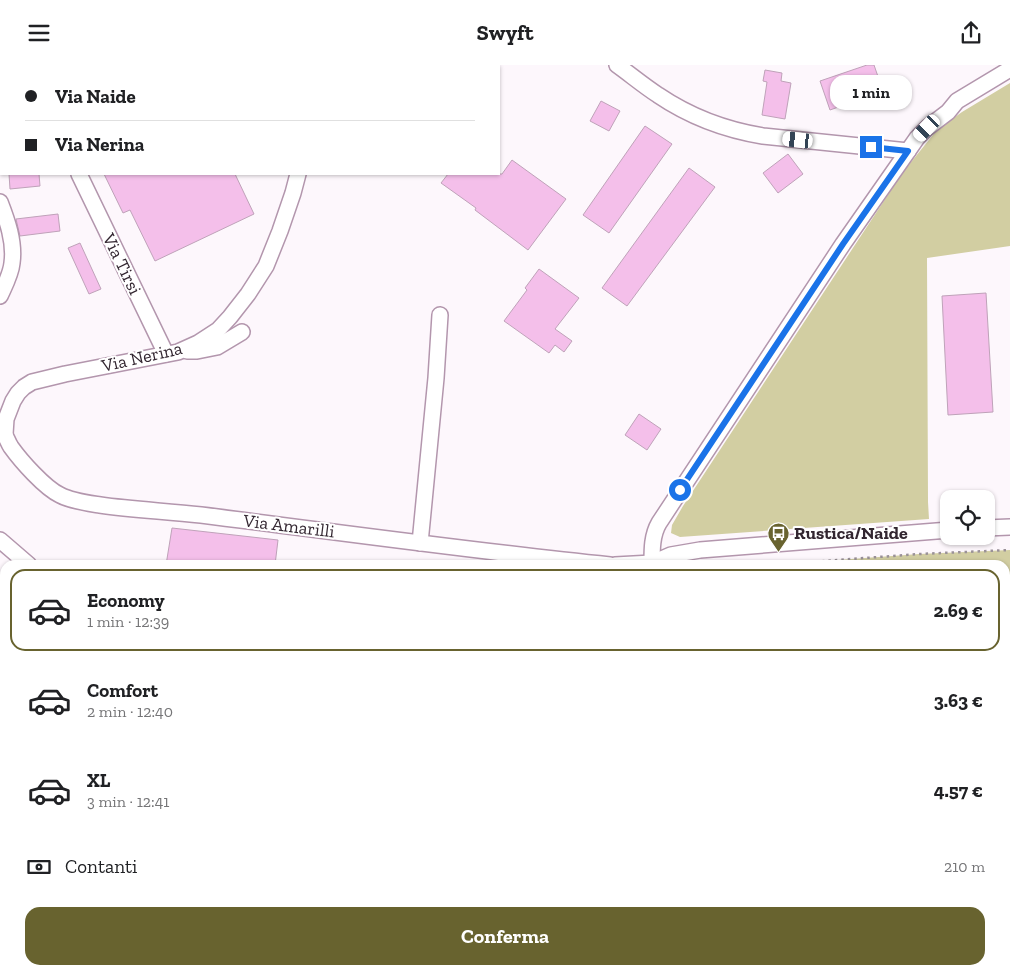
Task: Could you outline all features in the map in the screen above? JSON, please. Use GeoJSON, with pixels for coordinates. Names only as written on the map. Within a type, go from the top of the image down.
{"type":"FeatureCollection","features":[{"type":"Feature","properties":{"kind":"street"},"geometry":{"type":"LineString","coordinates":[[617,65],[672,103],[707,121],[739,131],[763,136],[908,151]]}},
{"type":"Feature","properties":{"kind":"street"},"geometry":{"type":"LineString","coordinates":[[650,560],[653,538],[659,523],[843,244],[917,138],[948,112],[957,101],[1010,69]]}},
{"type":"Feature","properties":{"kind":"street","name":"Via Tirsi"},"geometry":{"type":"LineString","coordinates":[[80,175],[172,353]]}},
{"type":"Feature","properties":{"kind":"street","name":"Via Nerina"},"geometry":{"type":"LineString","coordinates":[[0,414],[18,393],[32,381],[172,353],[198,343],[218,330],[248,294],[266,266],[280,231],[298,175]]}},
{"type":"Feature","properties":{"kind":"street"},"geometry":{"type":"LineString","coordinates":[[0,202],[9,228],[12,263],[8,280],[0,295]]}},
{"type":"Feature","properties":{"kind":"street"},"geometry":{"type":"LineString","coordinates":[[420,543],[436,378],[440,315]]}},
{"type":"Feature","properties":{"kind":"street"},"geometry":{"type":"LineString","coordinates":[[172,353],[217,347],[242,332]]}},
{"type":"Feature","properties":{"kind":"street","name":"Via Nerina"},"geometry":{"type":"LineString","coordinates":[[3,431],[12,401]]}},
{"type":"Feature","properties":{"kind":"street","name":"Via Amarilli"},"geometry":{"type":"LineString","coordinates":[[3,431],[10,445],[26,465],[52,490],[59,495],[87,503],[126,509],[197,514],[476,551],[562,560]]}},
{"type":"Feature","properties":{"kind":"street"},"geometry":{"type":"LineString","coordinates":[[995,528],[1010,527]]}},
{"type":"Feature","properties":{"kind":"street"},"geometry":{"type":"LineString","coordinates":[[659,560],[671,555],[700,550],[940,532]]}},
{"type":"Feature","properties":{"kind":"street"},"geometry":{"type":"LineString","coordinates":[[0,540],[23,560]]}},
{"type":"Feature","properties":{"kind":"path"},"geometry":{"type":"LineString","coordinates":[[839,560],[1010,550]]}},
{"type":"Feature","properties":{"kind":"shaded area"},"geometry":{"type":"Polygon","coordinates":[[[1010,83],[1010,246],[927,258],[929,519],[680,537],[671,533],[672,525],[683,506],[903,172],[937,130],[962,112],[1010,83]]]}},
{"type":"Feature","properties":{"kind":"shaded area"},"geometry":{"type":"Polygon","coordinates":[[[1010,550],[1010,560],[838,560],[1010,550]]]}},
{"type":"Feature","properties":{"kind":"building"},"geometry":{"type":"Polygon","coordinates":[[[867,65],[874,65],[883,91],[830,110],[820,81],[867,65]]]}},
{"type":"Feature","properties":{"kind":"building"},"geometry":{"type":"Polygon","coordinates":[[[765,70],[782,73],[781,81],[791,83],[785,119],[762,115],[767,82],[763,81],[765,70]]]}},
{"type":"Feature","properties":{"kind":"building"},"geometry":{"type":"Polygon","coordinates":[[[601,101],[620,111],[609,131],[590,121],[601,101]]]}},
{"type":"Feature","properties":{"kind":"building"},"geometry":{"type":"Polygon","coordinates":[[[645,126],[672,144],[609,233],[583,215],[645,126]]]}},
{"type":"Feature","properties":{"kind":"building"},"geometry":{"type":"Polygon","coordinates":[[[788,154],[803,174],[778,193],[763,173],[788,154]]]}},
{"type":"Feature","properties":{"kind":"building"},"geometry":{"type":"Polygon","coordinates":[[[512,160],[566,199],[528,250],[475,210],[476,208],[441,183],[447,175],[502,174],[512,160]]]}},
{"type":"Feature","properties":{"kind":"building"},"geometry":{"type":"Polygon","coordinates":[[[689,168],[715,187],[627,306],[602,288],[689,168]]]}},
{"type":"Feature","properties":{"kind":"building"},"geometry":{"type":"Polygon","coordinates":[[[9,175],[39,175],[40,186],[10,189],[9,175]]]}},
{"type":"Feature","properties":{"kind":"building"},"geometry":{"type":"Polygon","coordinates":[[[104,175],[235,175],[254,214],[155,261],[130,210],[123,213],[104,175]]]}},
{"type":"Feature","properties":{"kind":"building"},"geometry":{"type":"Polygon","coordinates":[[[58,214],[60,231],[20,236],[16,219],[58,214]]]}},
{"type":"Feature","properties":{"kind":"building"},"geometry":{"type":"Polygon","coordinates":[[[80,243],[101,289],[89,294],[68,248],[80,243]]]}},
{"type":"Feature","properties":{"kind":"building"},"geometry":{"type":"Polygon","coordinates":[[[539,269],[579,298],[555,329],[572,341],[564,352],[555,345],[549,353],[504,321],[527,290],[525,288],[539,269]]]}},
{"type":"Feature","properties":{"kind":"building"},"geometry":{"type":"Polygon","coordinates":[[[986,293],[993,412],[948,415],[942,296],[986,293]]]}},
{"type":"Feature","properties":{"kind":"building"},"geometry":{"type":"Polygon","coordinates":[[[639,414],[661,429],[647,450],[625,435],[639,414]]]}},
{"type":"Feature","properties":{"kind":"building"},"geometry":{"type":"Polygon","coordinates":[[[172,528],[278,540],[276,560],[167,560],[172,528]]]}},
{"type":"Feature","properties":{"kind":"place","name":"Rustica/Naide"},"geometry":{"type":"Point","coordinates":[778,552]}},
{"type":"Feature","properties":{"kind":"route"},"geometry":{"type":"LineString","coordinates":[[680,490],[843,244],[908,151],[871,147]]}}]}
